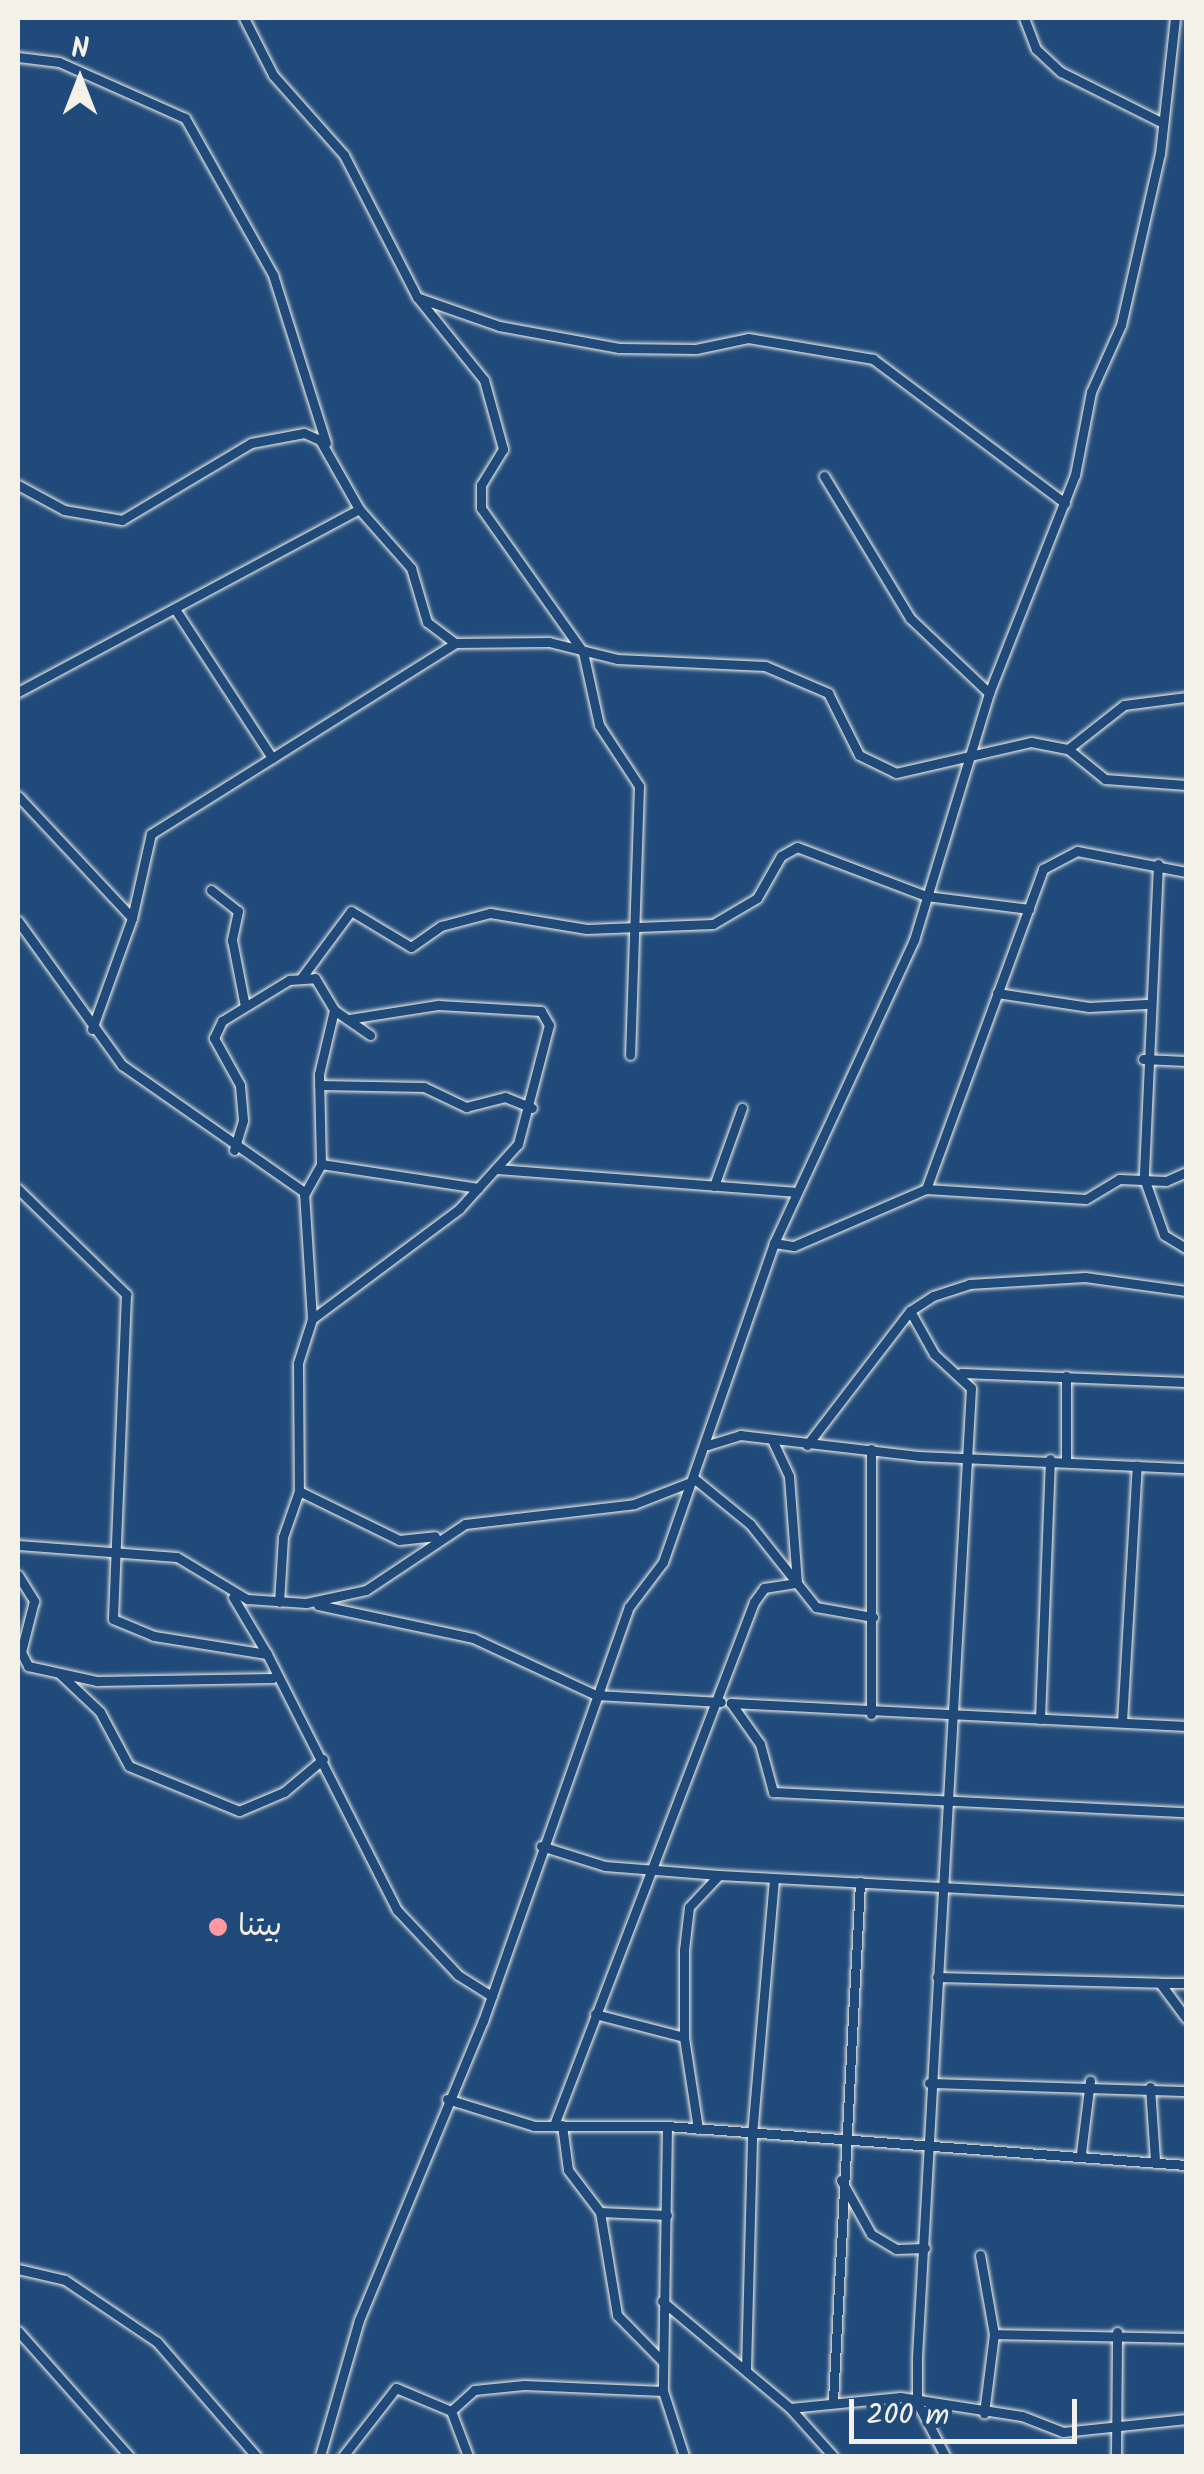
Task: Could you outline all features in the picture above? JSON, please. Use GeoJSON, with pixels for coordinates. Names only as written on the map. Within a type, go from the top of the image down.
{"type":"FeatureCollection","features":[{"type":"Feature","properties":{"kind":"street"},"geometry":{"type":"LineString","coordinates":[[244,18],[274,75],[344,155],[416,297],[469,358],[498,420],[503,449],[481,485],[481,508],[583,652],[599,724],[643,801],[632,930],[630,1056]]}},
{"type":"Feature","properties":{"kind":"street"},"geometry":{"type":"LineString","coordinates":[[1024,18],[1036,49],[1061,72],[1164,124]]}},
{"type":"Feature","properties":{"kind":"street"},"geometry":{"type":"LineString","coordinates":[[320,2456],[356,2329],[492,1996],[541,1846],[629,1607],[663,1562],[696,1480],[774,1243],[893,992],[989,693],[1065,503],[1091,392],[1141,250],[1164,124],[1175,18]]}},
{"type":"Feature","properties":{"kind":"street"},"geometry":{"type":"LineString","coordinates":[[18,56],[59,62],[185,118],[272,275],[329,452],[359,509],[411,568],[427,622],[455,644]]}},
{"type":"Feature","properties":{"kind":"street"},"geometry":{"type":"LineString","coordinates":[[416,297],[499,326],[619,348],[696,350],[748,338],[874,358],[1065,503]]}},
{"type":"Feature","properties":{"kind":"street"},"geometry":{"type":"LineString","coordinates":[[18,484],[64,510],[122,520],[251,443],[304,433],[329,452]]}},
{"type":"Feature","properties":{"kind":"street"},"geometry":{"type":"LineString","coordinates":[[824,476],[910,618],[989,693]]}},
{"type":"Feature","properties":{"kind":"street"},"geometry":{"type":"LineString","coordinates":[[18,692],[359,509]]}},
{"type":"Feature","properties":{"kind":"street"},"geometry":{"type":"LineString","coordinates":[[176,609],[272,758]]}},
{"type":"Feature","properties":{"kind":"street"},"geometry":{"type":"LineString","coordinates":[[92,1028],[132,918],[151,834],[455,644],[549,642],[583,652],[734,659],[811,682],[834,699],[860,755],[888,771],[918,773],[970,749],[1031,742],[1068,749],[1105,780],[1186,785]]}},
{"type":"Feature","properties":{"kind":"street"},"geometry":{"type":"LineString","coordinates":[[1068,749],[1124,706],[1186,697]]}},
{"type":"Feature","properties":{"kind":"street"},"geometry":{"type":"LineString","coordinates":[[18,796],[132,918]]}},
{"type":"Feature","properties":{"kind":"street"},"geometry":{"type":"LineString","coordinates":[[234,1150],[240,1085],[214,1038],[246,1006],[302,977],[351,912],[411,948],[441,926],[490,913],[632,930],[726,918],[758,898],[781,856],[798,847],[926,896],[1029,909]]}},
{"type":"Feature","properties":{"kind":"street"},"geometry":{"type":"LineString","coordinates":[[926,1189],[1043,868],[1062,854],[1158,864],[1186,872]]}},
{"type":"Feature","properties":{"kind":"street"},"geometry":{"type":"LineString","coordinates":[[1158,864],[1143,1058],[1144,1178],[1164,1235],[1186,1248]]}},
{"type":"Feature","properties":{"kind":"street"},"geometry":{"type":"LineString","coordinates":[[211,890],[238,911],[232,940],[246,1006]]}},
{"type":"Feature","properties":{"kind":"street"},"geometry":{"type":"LineString","coordinates":[[18,921],[122,1066],[234,1150],[287,1174],[304,1195]]}},
{"type":"Feature","properties":{"kind":"street"},"geometry":{"type":"LineString","coordinates":[[280,1602],[283,1538],[299,1491],[293,1405],[312,1319],[304,1195],[321,1164],[319,1086],[334,1010],[325,984],[302,977]]}},
{"type":"Feature","properties":{"kind":"street"},"geometry":{"type":"LineString","coordinates":[[997,993],[1089,1008],[1146,1004]]}},
{"type":"Feature","properties":{"kind":"street"},"geometry":{"type":"LineString","coordinates":[[312,1319],[497,1169],[532,1108],[549,1025],[542,1011],[438,1005],[348,1019]]}},
{"type":"Feature","properties":{"kind":"street"},"geometry":{"type":"LineString","coordinates":[[334,1010],[370,1035]]}},
{"type":"Feature","properties":{"kind":"street"},"geometry":{"type":"LineString","coordinates":[[1143,1058],[1186,1062]]}},
{"type":"Feature","properties":{"kind":"street"},"geometry":{"type":"LineString","coordinates":[[319,1086],[424,1087],[466,1107],[505,1097],[532,1108]]}},
{"type":"Feature","properties":{"kind":"street"},"geometry":{"type":"LineString","coordinates":[[714,1186],[742,1108]]}},
{"type":"Feature","properties":{"kind":"street"},"geometry":{"type":"LineString","coordinates":[[321,1164],[478,1188]]}},
{"type":"Feature","properties":{"kind":"street"},"geometry":{"type":"LineString","coordinates":[[497,1169],[797,1192]]}},
{"type":"Feature","properties":{"kind":"street"},"geometry":{"type":"LineString","coordinates":[[774,1243],[794,1246],[926,1189],[1041,1201],[1086,1199],[1119,1179],[1186,1172]]}},
{"type":"Feature","properties":{"kind":"street"},"geometry":{"type":"LineString","coordinates":[[18,1189],[126,1294],[111,1506],[121,1552],[113,1618],[154,1636],[267,1654]]}},
{"type":"Feature","properties":{"kind":"street"},"geometry":{"type":"LineString","coordinates":[[807,1444],[910,1311],[998,1281],[1086,1277],[1186,1292]]}},
{"type":"Feature","properties":{"kind":"street"},"geometry":{"type":"LineString","coordinates":[[910,1311],[934,1354],[961,1373],[972,1388],[962,1454],[953,1714],[939,1885],[929,2082],[932,2147],[917,2402],[946,2456]]}},
{"type":"Feature","properties":{"kind":"street"},"geometry":{"type":"LineString","coordinates":[[961,1373],[1186,1382]]}},
{"type":"Feature","properties":{"kind":"street"},"geometry":{"type":"LineString","coordinates":[[1066,1376],[1066,1460]]}},
{"type":"Feature","properties":{"kind":"street"},"geometry":{"type":"LineString","coordinates":[[708,1445],[740,1436],[773,1442],[1186,1468]]}},
{"type":"Feature","properties":{"kind":"street"},"geometry":{"type":"LineString","coordinates":[[773,1442],[789,1476],[796,1583]]}},
{"type":"Feature","properties":{"kind":"street"},"geometry":{"type":"LineString","coordinates":[[870,1714],[871,1448]]}},
{"type":"Feature","properties":{"kind":"street"},"geometry":{"type":"LineString","coordinates":[[1040,1720],[1050,1459]]}},
{"type":"Feature","properties":{"kind":"street"},"geometry":{"type":"LineString","coordinates":[[1122,1722],[1137,1464]]}},
{"type":"Feature","properties":{"kind":"street"},"geometry":{"type":"LineString","coordinates":[[299,1491],[399,1540],[436,1535],[485,1520],[634,1504],[696,1480]]}},
{"type":"Feature","properties":{"kind":"street"},"geometry":{"type":"LineString","coordinates":[[696,1480],[750,1524],[822,1611],[872,1617]]}},
{"type":"Feature","properties":{"kind":"street"},"geometry":{"type":"LineString","coordinates":[[306,1603],[366,1590],[436,1535]]}},
{"type":"Feature","properties":{"kind":"street"},"geometry":{"type":"LineString","coordinates":[[18,1545],[177,1557],[247,1609],[273,1678],[323,1759],[397,1910],[458,1976],[492,1996]]}},
{"type":"Feature","properties":{"kind":"street"},"geometry":{"type":"LineString","coordinates":[[18,1574],[34,1601],[21,1652],[28,1666],[97,1680],[273,1678]]}},
{"type":"Feature","properties":{"kind":"street"},"geometry":{"type":"LineString","coordinates":[[663,2362],[617,2316],[600,2212],[568,2170],[558,2125],[596,2014],[754,1602],[764,1588],[796,1583]]}},
{"type":"Feature","properties":{"kind":"street"},"geometry":{"type":"LineString","coordinates":[[228,1592],[306,1603],[474,1638],[596,1696],[719,1701],[870,1714],[953,1714],[1186,1726]]}},
{"type":"Feature","properties":{"kind":"street"},"geometry":{"type":"LineString","coordinates":[[58,1672],[100,1712],[129,1766],[238,1811],[284,1792],[323,1759]]}},
{"type":"Feature","properties":{"kind":"street"},"geometry":{"type":"LineString","coordinates":[[732,1703],[760,1744],[773,1792],[1186,1812]]}},
{"type":"Feature","properties":{"kind":"street"},"geometry":{"type":"LineString","coordinates":[[541,1846],[650,1870],[1186,1900]]}},
{"type":"Feature","properties":{"kind":"street"},"geometry":{"type":"LineString","coordinates":[[698,2129],[684,2037],[689,1907],[719,1875]]}},
{"type":"Feature","properties":{"kind":"street"},"geometry":{"type":"LineString","coordinates":[[746,2369],[752,2135],[774,1879]]}},
{"type":"Feature","properties":{"kind":"street"},"geometry":{"type":"LineString","coordinates":[[833,2401],[840,2177],[860,1882]]}},
{"type":"Feature","properties":{"kind":"street"},"geometry":{"type":"LineString","coordinates":[[937,1977],[1186,1983]]}},
{"type":"Feature","properties":{"kind":"street"},"geometry":{"type":"LineString","coordinates":[[1160,1983],[1186,2018]]}},
{"type":"Feature","properties":{"kind":"street"},"geometry":{"type":"LineString","coordinates":[[596,2014],[684,2037]]}},
{"type":"Feature","properties":{"kind":"street"},"geometry":{"type":"LineString","coordinates":[[929,2082],[1090,2081],[1186,2091]]}},
{"type":"Feature","properties":{"kind":"street"},"geometry":{"type":"LineString","coordinates":[[1081,2153],[1090,2081]]}},
{"type":"Feature","properties":{"kind":"street"},"geometry":{"type":"LineString","coordinates":[[1150,2087],[1155,2160]]}},
{"type":"Feature","properties":{"kind":"street"},"geometry":{"type":"LineString","coordinates":[[447,2099],[558,2125],[667,2126],[842,2143],[1081,2153],[1185,2167]]}},
{"type":"Feature","properties":{"kind":"street"},"geometry":{"type":"LineString","coordinates":[[667,2126],[663,2391],[684,2456]]}},
{"type":"Feature","properties":{"kind":"street"},"geometry":{"type":"LineString","coordinates":[[840,2177],[871,2234],[896,2249],[925,2248]]}},
{"type":"Feature","properties":{"kind":"street"},"geometry":{"type":"LineString","coordinates":[[600,2212],[667,2214]]}},
{"type":"Feature","properties":{"kind":"street"},"geometry":{"type":"LineString","coordinates":[[980,2255],[994,2334],[984,2413]]}},
{"type":"Feature","properties":{"kind":"street"},"geometry":{"type":"LineString","coordinates":[[18,2269],[66,2280],[157,2342],[256,2456]]}},
{"type":"Feature","properties":{"kind":"street"},"geometry":{"type":"LineString","coordinates":[[662,2301],[790,2408],[833,2456]]}},
{"type":"Feature","properties":{"kind":"street"},"geometry":{"type":"LineString","coordinates":[[18,2331],[130,2456]]}},
{"type":"Feature","properties":{"kind":"street"},"geometry":{"type":"LineString","coordinates":[[994,2334],[1117,2332],[1186,2338]]}},
{"type":"Feature","properties":{"kind":"street"},"geometry":{"type":"LineString","coordinates":[[1116,2456],[1117,2332]]}},
{"type":"Feature","properties":{"kind":"street"},"geometry":{"type":"LineString","coordinates":[[451,2411],[474,2390],[524,2385],[663,2391]]}},
{"type":"Feature","properties":{"kind":"street"},"geometry":{"type":"LineString","coordinates":[[343,2456],[396,2388],[451,2411],[468,2456]]}},
{"type":"Feature","properties":{"kind":"street"},"geometry":{"type":"LineString","coordinates":[[790,2408],[833,2401],[917,2402],[1064,2432],[1116,2431],[1186,2420]]}},
{"type":"Feature","properties":{"kind":"place","name":"بيتنا"},"geometry":{"type":"Point","coordinates":[218,1927]}}]}
